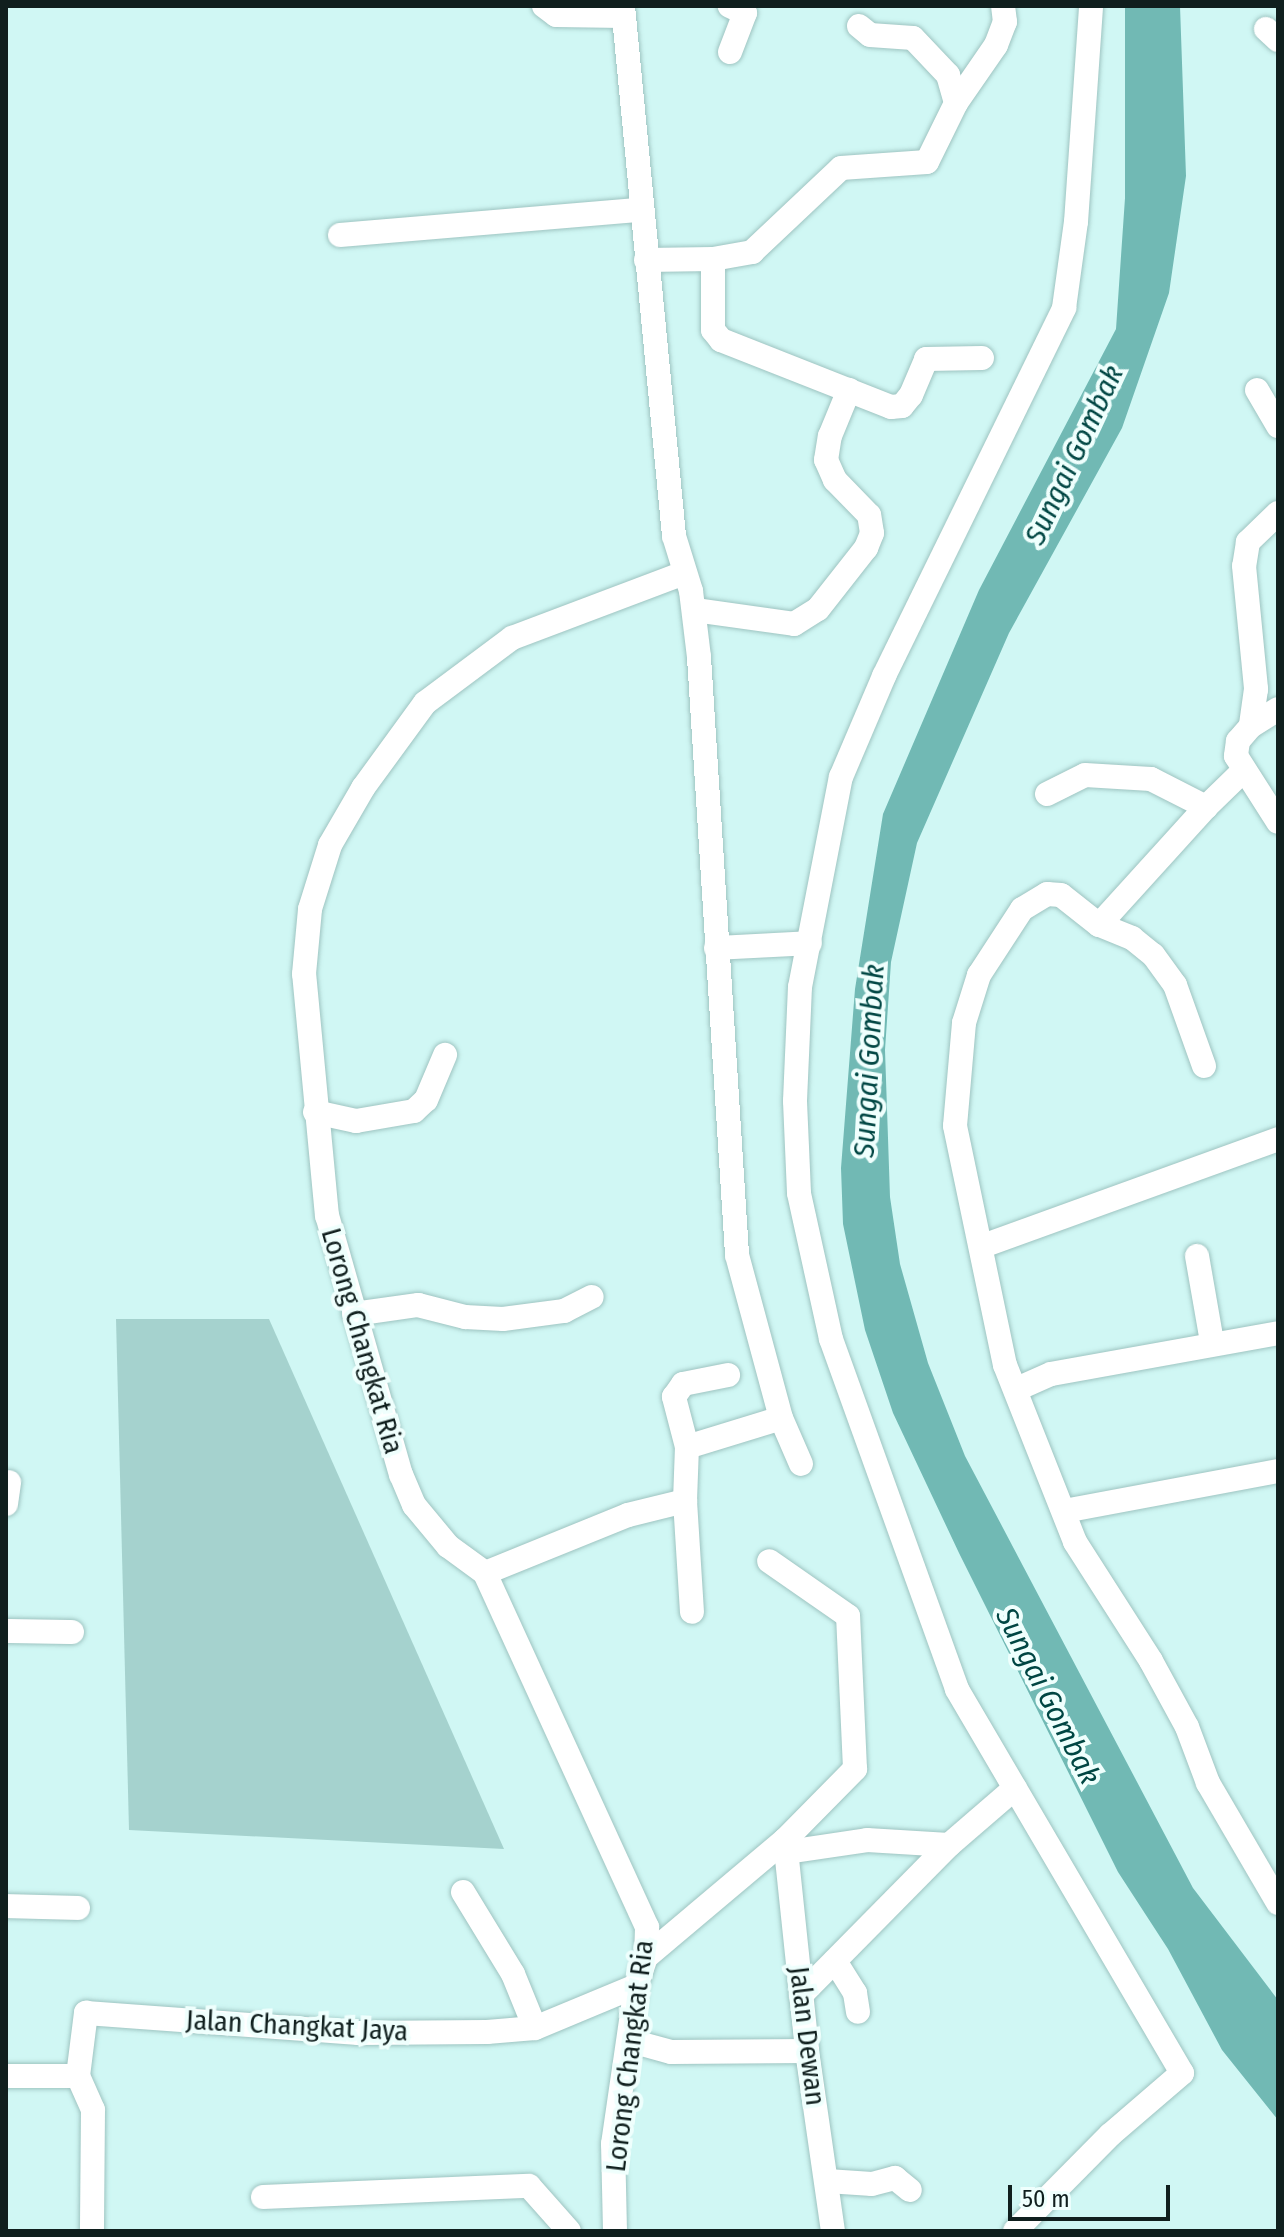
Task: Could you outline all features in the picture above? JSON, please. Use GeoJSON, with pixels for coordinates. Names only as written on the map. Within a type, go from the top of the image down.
{"type":"FeatureCollection","features":[{"type":"Feature","properties":{"kind":"street"},"geometry":{"type":"LineString","coordinates":[[544,6],[556,15],[623,11],[640,210],[676,554],[695,610],[737,1255],[781,1418],[801,1464]]}},
{"type":"Feature","properties":{"kind":"street"},"geometry":{"type":"LineString","coordinates":[[730,6],[745,13],[730,52]]}},
{"type":"Feature","properties":{"kind":"street"},"geometry":{"type":"LineString","coordinates":[[646,260],[713,259],[752,252],[841,168],[927,162],[956,103],[996,45],[1005,22],[1003,6]]}},
{"type":"Feature","properties":{"kind":"street"},"geometry":{"type":"LineString","coordinates":[[1015,2231],[1110,2135],[1182,2073],[957,1689],[831,1339],[798,1177],[795,1101],[800,987],[841,777],[884,676],[1064,308],[1076,222],[1091,6]]}},
{"type":"Feature","properties":{"kind":"street"},"geometry":{"type":"LineString","coordinates":[[859,26],[870,35],[913,38],[948,75],[956,103]]}},
{"type":"Feature","properties":{"kind":"street"},"geometry":{"type":"LineString","coordinates":[[340,235],[640,210]]}},
{"type":"Feature","properties":{"kind":"street"},"geometry":{"type":"LineString","coordinates":[[713,259],[713,330],[721,340],[891,407],[902,406],[926,359],[982,358]]}},
{"type":"Feature","properties":{"kind":"street"},"geometry":{"type":"LineString","coordinates":[[695,610],[794,624],[818,609],[866,548],[872,533],[869,515],[835,480],[826,460],[830,436],[849,390]]}},
{"type":"Feature","properties":{"kind":"street"},"geometry":{"type":"LineString","coordinates":[[1257,390],[1278,426]]}},
{"type":"Feature","properties":{"kind":"street"},"geometry":{"type":"LineString","coordinates":[[1251,726],[1256,689],[1244,566],[1248,542],[1278,513]]}},
{"type":"Feature","properties":{"kind":"street","name":"Lorong Changkat Ria"},"geometry":{"type":"LineString","coordinates":[[615,2231],[613,2144],[631,2041],[636,1986],[646,1957],[642,1911],[485,1573],[448,1546],[414,1505],[389,1438],[327,1216],[304,1002],[310,909],[330,845],[397,738],[425,703],[512,638],[684,573]]}},
{"type":"Feature","properties":{"kind":"street"},"geometry":{"type":"LineString","coordinates":[[1273,805],[1243,771],[1236,756],[1238,741],[1251,726],[1278,709]]}},
{"type":"Feature","properties":{"kind":"street"},"geometry":{"type":"LineString","coordinates":[[1099,925],[1206,807],[1243,771]]}},
{"type":"Feature","properties":{"kind":"street"},"geometry":{"type":"LineString","coordinates":[[1047,794],[1085,775],[1151,779],[1206,807]]}},
{"type":"Feature","properties":{"kind":"street"},"geometry":{"type":"LineString","coordinates":[[1204,1066],[1175,985],[1153,955],[1132,938],[1099,925],[1061,895],[1047,894],[1022,909],[979,975],[964,1023],[954,1088],[968,1200],[983,1246],[992,1314],[1075,1542],[1151,1661],[1187,1727],[1208,1783],[1278,1903]]}},
{"type":"Feature","properties":{"kind":"street"},"geometry":{"type":"LineString","coordinates":[[716,948],[810,943]]}},
{"type":"Feature","properties":{"kind":"street"},"geometry":{"type":"LineString","coordinates":[[315,1112],[356,1121],[414,1111],[426,1100],[445,1055]]}},
{"type":"Feature","properties":{"kind":"street"},"geometry":{"type":"LineString","coordinates":[[983,1246],[1278,1139]]}},
{"type":"Feature","properties":{"kind":"street"},"geometry":{"type":"LineString","coordinates":[[1197,1256],[1212,1342]]}},
{"type":"Feature","properties":{"kind":"street"},"geometry":{"type":"LineString","coordinates":[[354,1314],[418,1305],[465,1317],[503,1319],[564,1311],[592,1297]]}},
{"type":"Feature","properties":{"kind":"street"},"geometry":{"type":"LineString","coordinates":[[1017,1389],[1051,1374],[1212,1342],[1278,1333]]}},
{"type":"Feature","properties":{"kind":"street"},"geometry":{"type":"LineString","coordinates":[[692,1612],[685,1501],[687,1447],[674,1397],[683,1384],[728,1375]]}},
{"type":"Feature","properties":{"kind":"street"},"geometry":{"type":"LineString","coordinates":[[687,1447],[781,1418]]}},
{"type":"Feature","properties":{"kind":"street"},"geometry":{"type":"LineString","coordinates":[[1064,1511],[1278,1471]]}},
{"type":"Feature","properties":{"kind":"street"},"geometry":{"type":"LineString","coordinates":[[485,1573],[628,1515],[685,1501]]}},
{"type":"Feature","properties":{"kind":"street"},"geometry":{"type":"LineString","coordinates":[[646,1957],[786,1846],[855,1769],[848,1616],[769,1561]]}},
{"type":"Feature","properties":{"kind":"street"},"geometry":{"type":"LineString","coordinates":[[6,1631],[72,1632]]}},
{"type":"Feature","properties":{"kind":"street"},"geometry":{"type":"LineString","coordinates":[[801,1995],[949,1845],[1015,1788]]}},
{"type":"Feature","properties":{"kind":"street"},"geometry":{"type":"LineString","coordinates":[[786,1846],[867,1840],[949,1845]]}},
{"type":"Feature","properties":{"kind":"street","name":"Jalan Dewan"},"geometry":{"type":"LineString","coordinates":[[786,1846],[807,2051],[833,2231]]}},
{"type":"Feature","properties":{"kind":"street"},"geometry":{"type":"LineString","coordinates":[[463,1892],[513,1974],[535,2028]]}},
{"type":"Feature","properties":{"kind":"street"},"geometry":{"type":"LineString","coordinates":[[6,1906],[78,1908]]}},
{"type":"Feature","properties":{"kind":"street"},"geometry":{"type":"LineString","coordinates":[[835,1961],[855,1993],[858,2012]]}},
{"type":"Feature","properties":{"kind":"street","name":"Jalan Changkat Jaya"},"geometry":{"type":"LineString","coordinates":[[78,2076],[86,2013],[358,2033],[535,2028],[636,1986]]}},
{"type":"Feature","properties":{"kind":"street"},"geometry":{"type":"LineString","coordinates":[[631,2041],[671,2052],[807,2051]]}},
{"type":"Feature","properties":{"kind":"street"},"geometry":{"type":"LineString","coordinates":[[6,2076],[78,2076],[93,2110],[92,2231]]}},
{"type":"Feature","properties":{"kind":"street"},"geometry":{"type":"LineString","coordinates":[[827,2181],[872,2184],[895,2178],[910,2190]]}},
{"type":"Feature","properties":{"kind":"street"},"geometry":{"type":"LineString","coordinates":[[263,2197],[529,2186],[569,2231]]}},
{"type":"Feature","properties":{"kind":"green space"},"geometry":{"type":"Polygon","coordinates":[[[116,1319],[269,1319],[504,1849],[129,1830],[116,1319]]]}},
{"type":"Feature","properties":{"kind":"water","name":"Sungai Gombak"},"geometry":{"type":"Polygon","coordinates":[[[1125,6],[1180,6],[1186,176],[1169,293],[1122,428],[1009,633],[917,843],[891,962],[885,1050],[890,1197],[900,1264],[928,1363],[965,1456],[1193,1888],[1278,2000],[1278,2120],[1222,2050],[1168,1949],[1118,1872],[959,1553],[893,1413],[865,1330],[843,1224],[841,1168],[855,989],[883,814],[979,590],[1116,329],[1125,198],[1125,6]]]}}]}
